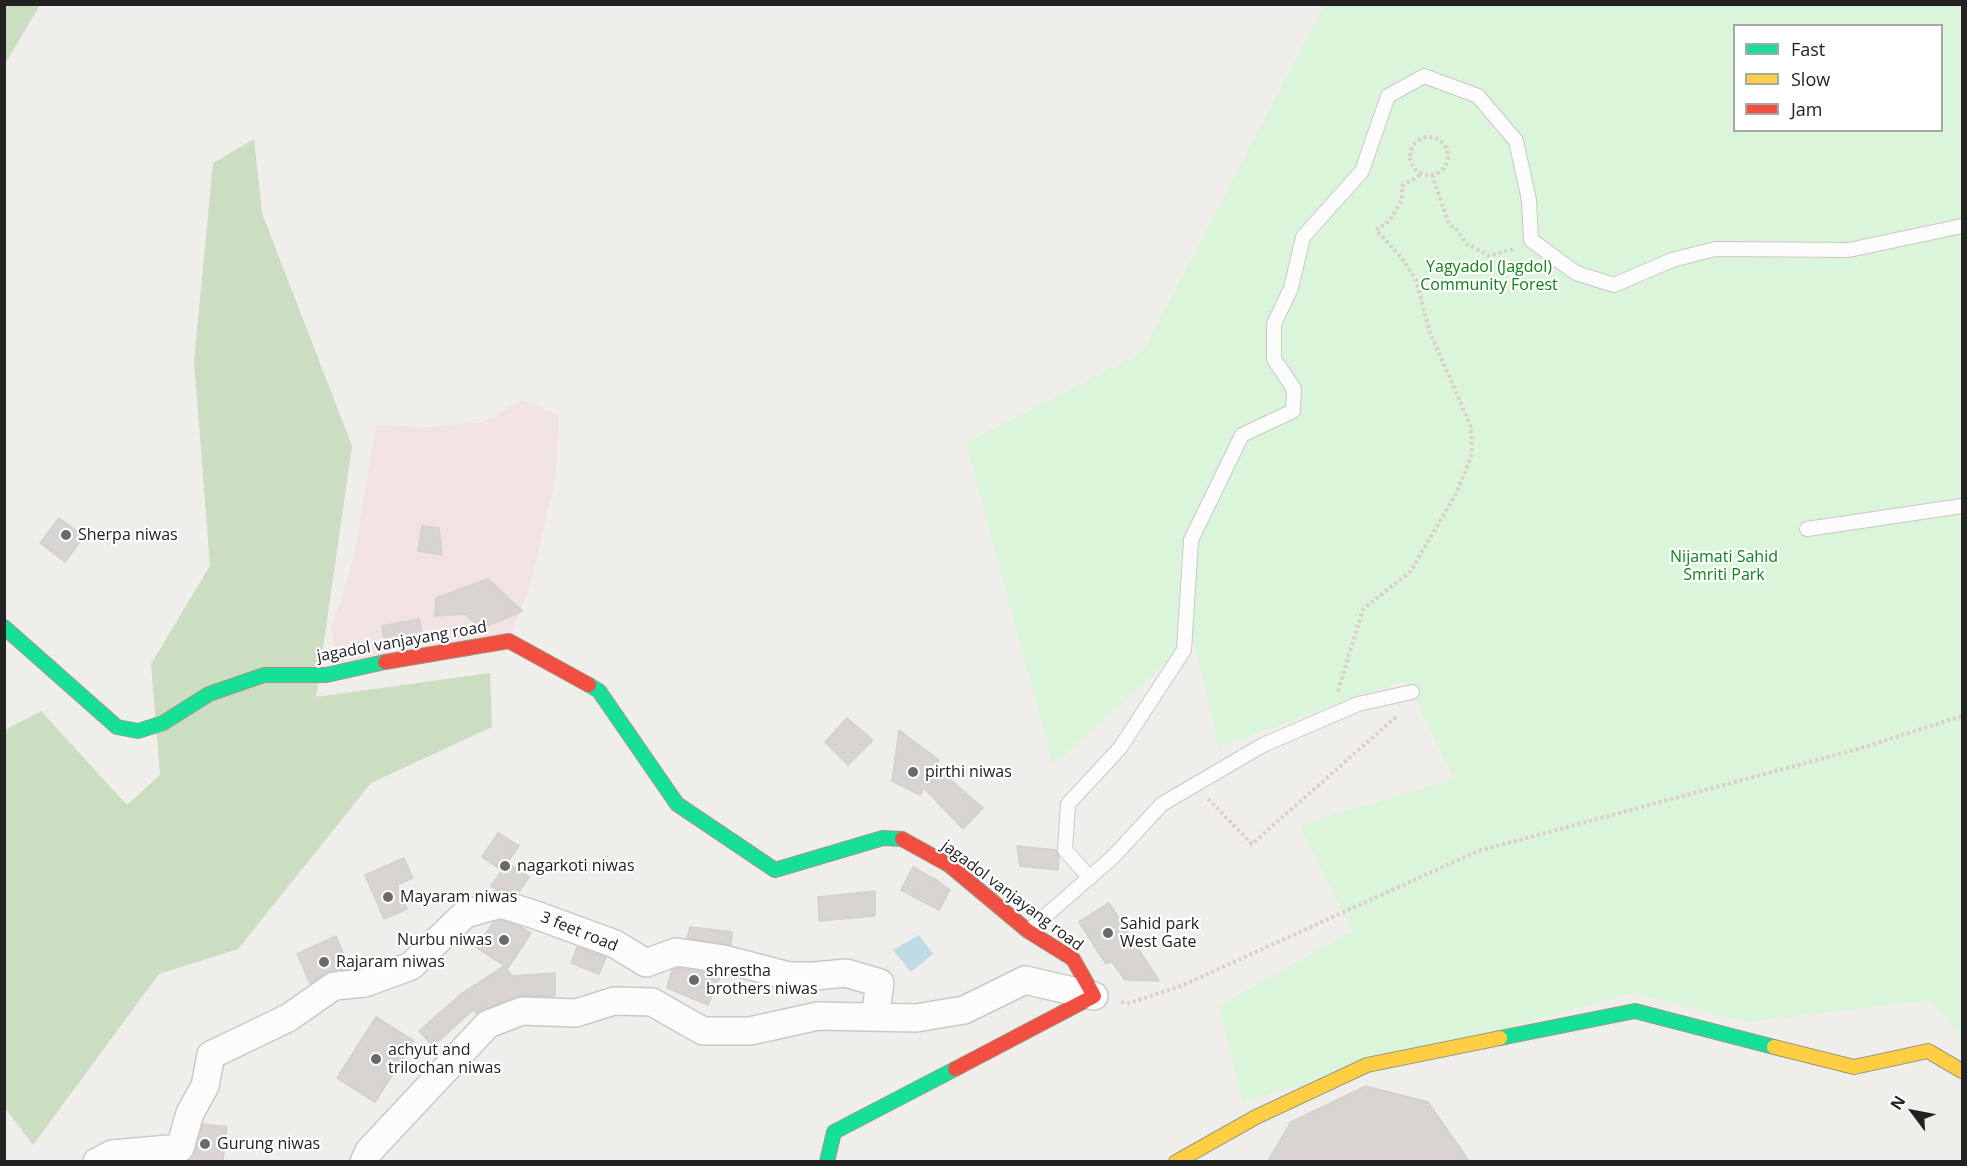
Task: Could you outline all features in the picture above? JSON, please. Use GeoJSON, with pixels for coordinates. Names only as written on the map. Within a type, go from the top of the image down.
{"type":"FeatureCollection","features":[{"type":"Feature","properties":{"kind":"street","name":"jagadol vanjayang road"},"geometry":{"type":"LineString","coordinates":[[4,627],[117,727],[138,731],[163,723],[209,694],[264,675],[326,675],[375,664],[509,641],[599,692],[677,804],[774,870],[883,838],[903,839],[948,865],[1028,931],[1073,959],[1094,996]]}},
{"type":"Feature","properties":{"kind":"street","name":"3 feet road"},"geometry":{"type":"LineString","coordinates":[[97,1161],[112,1154],[180,1148],[189,1113],[205,1086],[211,1055],[288,1018],[334,986],[365,984],[411,966],[465,914],[501,904],[615,944],[646,963],[676,952],[724,959],[789,976],[846,973],[858,976],[880,983],[875,1017]]}},
{"type":"Feature","properties":{"kind":"street"},"geometry":{"type":"LineString","coordinates":[[364,1161],[369,1151],[488,1024],[522,1011],[576,1013],[614,1001],[652,1002],[703,1031],[750,1031],[818,1016],[916,1018],[964,1010],[1025,980],[1094,996]]}},
{"type":"Feature","properties":{"kind":"street"},"geometry":{"type":"LineString","coordinates":[[827,1161],[834,1132],[1094,996]]}},
{"type":"Feature","properties":{"kind":"street"},"geometry":{"type":"LineString","coordinates":[[1176,1161],[1256,1117],[1367,1065],[1635,1011],[1854,1067],[1928,1051],[1962,1071]]}},
{"type":"Feature","properties":{"kind":"lane"},"geometry":{"type":"LineString","coordinates":[[1090,878],[1065,850],[1068,804],[1120,748],[1184,650],[1191,540],[1242,435],[1293,411],[1294,390],[1274,359],[1274,324],[1291,288],[1303,237],[1362,171],[1388,96],[1424,76],[1479,96],[1516,141],[1529,200],[1531,240],[1576,273],[1614,285],[1672,260],[1715,249],[1849,250],[1962,226]]}},
{"type":"Feature","properties":{"kind":"lane"},"geometry":{"type":"LineString","coordinates":[[1807,529],[1962,506]]}},
{"type":"Feature","properties":{"kind":"lane"},"geometry":{"type":"LineString","coordinates":[[1028,931],[1113,857],[1162,804],[1263,745],[1358,704],[1412,692]]}},
{"type":"Feature","properties":{"kind":"path"},"geometry":{"type":"LineString","coordinates":[[1433,137],[1444,143],[1448,155],[1445,167],[1432,175],[1422,174],[1412,166],[1410,160],[1412,148],[1421,139],[1433,137]]}},
{"type":"Feature","properties":{"kind":"path"},"geometry":{"type":"LineString","coordinates":[[1330,717],[1363,609],[1410,572],[1456,494],[1472,454],[1471,427],[1429,330],[1416,280],[1401,257],[1376,230],[1389,221],[1402,200],[1402,186],[1422,174]]}},
{"type":"Feature","properties":{"kind":"path"},"geometry":{"type":"LineString","coordinates":[[1432,175],[1449,224],[1457,230],[1467,244],[1488,256],[1514,250],[1531,240]]}},
{"type":"Feature","properties":{"kind":"path"},"geometry":{"type":"LineString","coordinates":[[1179,794],[1185,806],[1204,795],[1252,844],[1406,708]]}},
{"type":"Feature","properties":{"kind":"path"},"geometry":{"type":"LineString","coordinates":[[1094,996],[1129,1004],[1181,986],[1478,851],[1858,749],[1962,716]]}},
{"type":"Feature","properties":{"kind":"shaded area"},"geometry":{"type":"Polygon","coordinates":[[[522,400],[559,416],[555,482],[531,582],[509,641],[338,664],[331,629],[354,557],[376,425],[428,427],[484,422],[522,400]]]}},
{"type":"Feature","properties":{"kind":"green space"},"geometry":{"type":"Polygon","coordinates":[[[4,5],[40,5],[5,64],[4,5]]]}},
{"type":"Feature","properties":{"kind":"green space","name":"Yagyadol (Jagdol) Community Forest"},"geometry":{"type":"Polygon","coordinates":[[[1324,5],[1962,5],[1962,1037],[1929,1000],[1747,1022],[1633,993],[1243,1102],[1219,1006],[1352,931],[1299,825],[1454,779],[1406,680],[1219,747],[1193,639],[1053,765],[966,443],[1143,352],[1324,5]]]}},
{"type":"Feature","properties":{"kind":"green space"},"geometry":{"type":"Polygon","coordinates":[[[254,139],[262,213],[352,446],[316,697],[490,673],[492,727],[371,783],[238,949],[159,974],[33,1145],[5,1108],[5,730],[41,711],[127,805],[160,775],[151,664],[210,566],[194,361],[213,163],[254,139]]]}},
{"type":"Feature","properties":{"kind":"water"},"geometry":{"type":"Polygon","coordinates":[[[919,935],[933,954],[911,972],[893,950],[919,935]]]}},
{"type":"Feature","properties":{"kind":"building","name":"Sherpa niwas"},"geometry":{"type":"Polygon","coordinates":[[[59,518],[84,536],[65,562],[40,543],[59,518]]]}},
{"type":"Feature","properties":{"kind":"building"},"geometry":{"type":"Polygon","coordinates":[[[422,526],[439,528],[442,555],[418,551],[422,526]]]}},
{"type":"Feature","properties":{"kind":"building"},"geometry":{"type":"Polygon","coordinates":[[[488,579],[522,611],[487,626],[479,627],[465,614],[435,616],[436,598],[488,579]]]}},
{"type":"Feature","properties":{"kind":"building"},"geometry":{"type":"Polygon","coordinates":[[[419,619],[423,637],[385,643],[382,626],[419,619]]]}},
{"type":"Feature","properties":{"kind":"building"},"geometry":{"type":"Polygon","coordinates":[[[847,718],[873,740],[848,765],[825,742],[847,718]]]}},
{"type":"Feature","properties":{"kind":"building"},"geometry":{"type":"Polygon","coordinates":[[[899,730],[939,760],[936,767],[983,808],[963,829],[924,788],[920,795],[892,781],[899,730]]]}},
{"type":"Feature","properties":{"kind":"building","name":"nagarkoti niwas"},"geometry":{"type":"Polygon","coordinates":[[[498,833],[519,846],[507,863],[529,877],[518,893],[491,886],[502,870],[482,857],[498,833]]]}},
{"type":"Feature","properties":{"kind":"building"},"geometry":{"type":"Polygon","coordinates":[[[1017,846],[1056,850],[1059,857],[1058,870],[1020,866],[1017,846]]]}},
{"type":"Feature","properties":{"kind":"building","name":"Mayaram niwas"},"geometry":{"type":"Polygon","coordinates":[[[404,858],[413,878],[397,885],[407,909],[384,919],[365,875],[404,858]]]}},
{"type":"Feature","properties":{"kind":"building"},"geometry":{"type":"Polygon","coordinates":[[[913,867],[950,890],[939,910],[901,890],[913,867]]]}},
{"type":"Feature","properties":{"kind":"building"},"geometry":{"type":"Polygon","coordinates":[[[875,891],[875,916],[819,921],[818,897],[875,891]]]}},
{"type":"Feature","properties":{"kind":"building","name":"Sahid park West Gate"},"geometry":{"type":"Polygon","coordinates":[[[1109,903],[1159,981],[1125,980],[1111,961],[1106,964],[1079,922],[1109,903]]]}},
{"type":"Feature","properties":{"kind":"building","name":"Nurbu niwas"},"geometry":{"type":"Polygon","coordinates":[[[501,920],[531,933],[508,968],[476,947],[493,923],[501,920]]]}},
{"type":"Feature","properties":{"kind":"building"},"geometry":{"type":"Polygon","coordinates":[[[690,927],[732,932],[731,945],[687,938],[690,927]]]}},
{"type":"Feature","properties":{"kind":"building","name":"Rajaram niwas"},"geometry":{"type":"Polygon","coordinates":[[[336,936],[350,969],[326,973],[310,983],[297,954],[336,936]]]}},
{"type":"Feature","properties":{"kind":"building"},"geometry":{"type":"Polygon","coordinates":[[[577,947],[606,957],[599,974],[571,963],[577,947]]]}},
{"type":"Feature","properties":{"kind":"building"},"geometry":{"type":"Polygon","coordinates":[[[504,966],[512,976],[555,973],[555,996],[517,996],[476,1013],[473,1010],[433,1046],[419,1031],[460,995],[504,966]]]}},
{"type":"Feature","properties":{"kind":"building","name":"shrestha brothers niwas"},"geometry":{"type":"Polygon","coordinates":[[[678,968],[721,975],[708,1005],[667,988],[672,970],[678,968]]]}},
{"type":"Feature","properties":{"kind":"building","name":"achyut and trilochan niwas"},"geometry":{"type":"Polygon","coordinates":[[[376,1017],[414,1041],[375,1102],[337,1078],[376,1017]]]}},
{"type":"Feature","properties":{"kind":"building"},"geometry":{"type":"Polygon","coordinates":[[[1366,1086],[1428,1102],[1469,1161],[1268,1161],[1291,1122],[1366,1086]]]}},
{"type":"Feature","properties":{"kind":"building","name":"Gurung niwas"},"geometry":{"type":"Polygon","coordinates":[[[203,1124],[227,1127],[223,1161],[187,1161],[195,1152],[203,1124]]]}},
{"type":"Feature","properties":{"kind":"traffic: fast"},"geometry":{"type":"LineString","coordinates":[[4,627],[117,727],[138,731],[163,723],[209,694],[264,675],[326,675],[385,662]]}},
{"type":"Feature","properties":{"kind":"traffic: fast"},"geometry":{"type":"LineString","coordinates":[[589,685],[599,691],[677,804],[775,870],[883,838],[902,839]]}},
{"type":"Feature","properties":{"kind":"traffic: fast"},"geometry":{"type":"LineString","coordinates":[[1500,1038],[1635,1011],[1774,1047]]}},
{"type":"Feature","properties":{"kind":"traffic: fast"},"geometry":{"type":"LineString","coordinates":[[827,1162],[834,1132],[955,1069]]}},
{"type":"Feature","properties":{"kind":"traffic: slow"},"geometry":{"type":"LineString","coordinates":[[1176,1162],[1256,1117],[1367,1065],[1500,1038]]}},
{"type":"Feature","properties":{"kind":"traffic: slow"},"geometry":{"type":"LineString","coordinates":[[1774,1047],[1854,1067],[1928,1051],[1962,1071]]}},
{"type":"Feature","properties":{"kind":"traffic: jam"},"geometry":{"type":"LineString","coordinates":[[385,662],[509,641],[589,685]]}},
{"type":"Feature","properties":{"kind":"traffic: jam"},"geometry":{"type":"LineString","coordinates":[[902,839],[949,865],[1028,931],[1073,959],[1094,996],[955,1069]]}},
{"type":"Feature","properties":{"kind":"place","name":"Sherpa niwas"},"geometry":{"type":"Point","coordinates":[66,535]}},
{"type":"Feature","properties":{"kind":"place","name":"pirthi niwas"},"geometry":{"type":"Point","coordinates":[913,772]}},
{"type":"Feature","properties":{"kind":"place","name":"nagarkoti niwas"},"geometry":{"type":"Point","coordinates":[505,866]}},
{"type":"Feature","properties":{"kind":"place","name":"Mayaram niwas"},"geometry":{"type":"Point","coordinates":[388,897]}},
{"type":"Feature","properties":{"kind":"place","name":"Sahid park West Gate"},"geometry":{"type":"Point","coordinates":[1108,933]}},
{"type":"Feature","properties":{"kind":"place","name":"Nurbu niwas"},"geometry":{"type":"Point","coordinates":[504,940]}},
{"type":"Feature","properties":{"kind":"place","name":"Rajaram niwas"},"geometry":{"type":"Point","coordinates":[324,962]}},
{"type":"Feature","properties":{"kind":"place","name":"shrestha brothers niwas"},"geometry":{"type":"Point","coordinates":[694,980]}},
{"type":"Feature","properties":{"kind":"place","name":"achyut and trilochan niwas"},"geometry":{"type":"Point","coordinates":[376,1059]}},
{"type":"Feature","properties":{"kind":"place","name":"Gurung niwas"},"geometry":{"type":"Point","coordinates":[205,1144]}},
{"type":"Feature","properties":{"kind":"park label","name":"Nijamati Sahid Smriti Park"},"geometry":{"type":"Point","coordinates":[1724,566]}}]}
